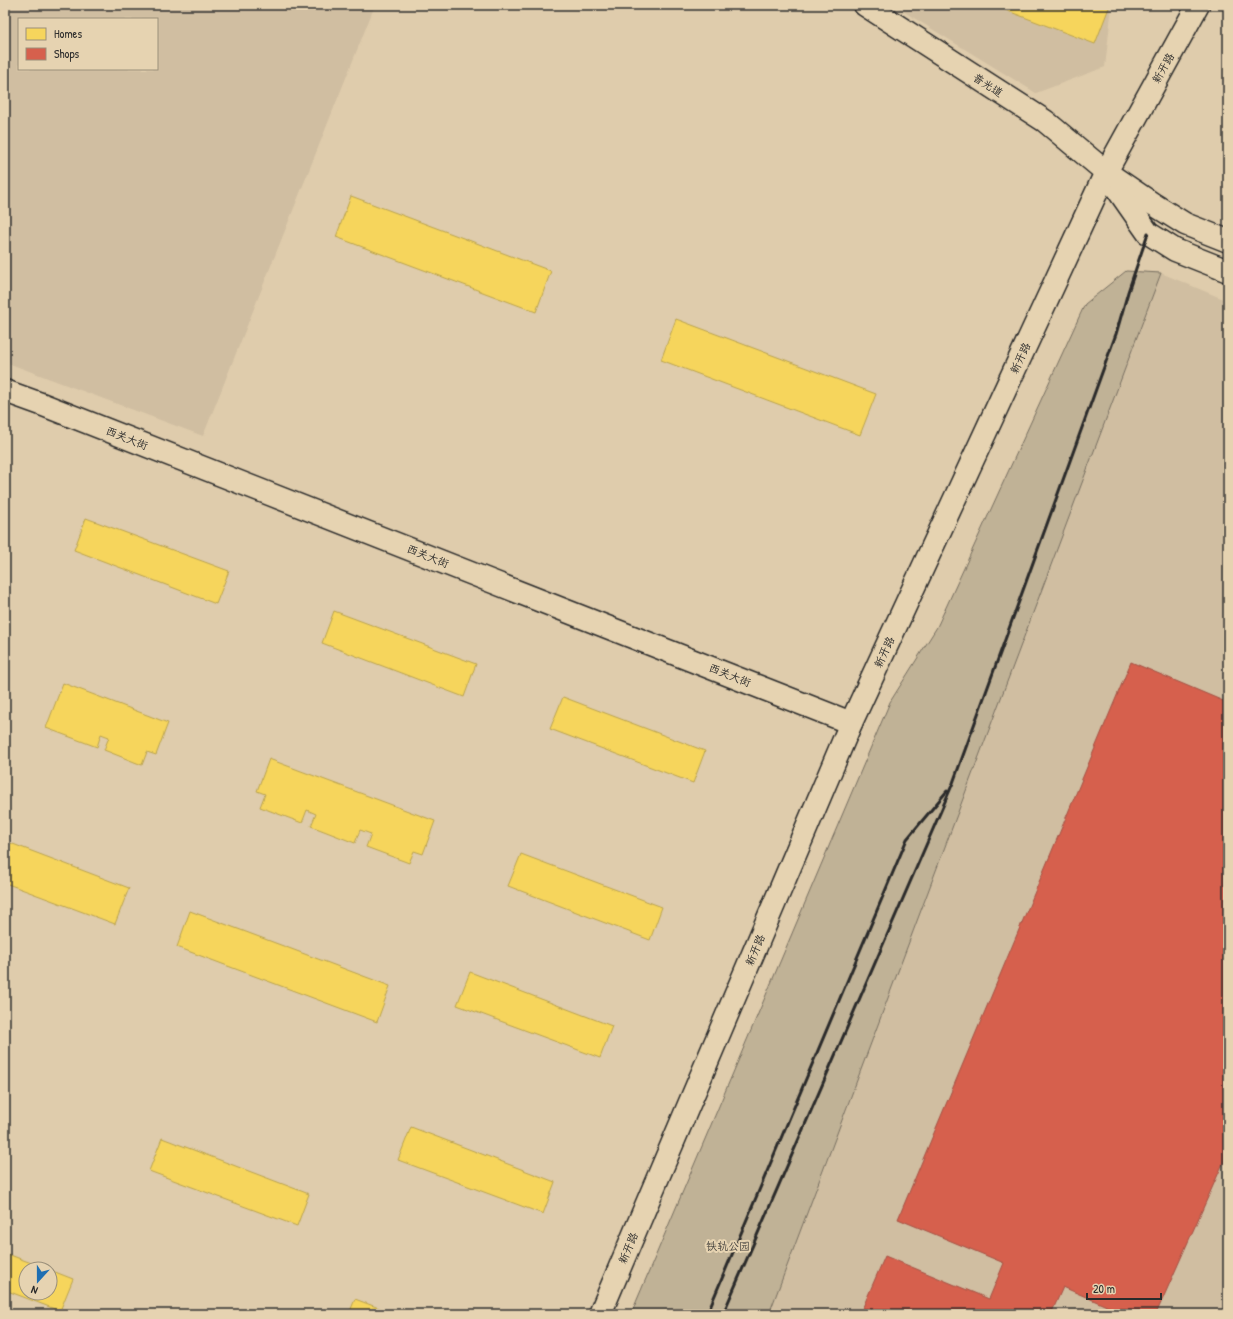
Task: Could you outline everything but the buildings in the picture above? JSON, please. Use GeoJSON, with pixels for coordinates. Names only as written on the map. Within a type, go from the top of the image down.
{"type":"FeatureCollection","features":[{"type":"Feature","properties":{"kind":"main road","name":"普光道"},"geometry":{"type":"LineString","coordinates":[[865,5],[1045,121],[1106,172],[1185,224],[1228,241]]}},
{"type":"Feature","properties":{"kind":"main road","name":"新开路"},"geometry":{"type":"LineString","coordinates":[[600,1314],[851,723],[1106,172],[1198,5]]}},
{"type":"Feature","properties":{"kind":"main road","name":"普光道"},"geometry":{"type":"LineString","coordinates":[[1106,172],[1148,233],[1175,250],[1228,271]]}},
{"type":"Feature","properties":{"kind":"main road","name":"西关大街"},"geometry":{"type":"LineString","coordinates":[[5,391],[851,723]]}},
{"type":"Feature","properties":{"kind":"shaded area"},"geometry":{"type":"Polygon","coordinates":[[[5,5],[375,5],[203,436],[5,362],[5,5]]]}},
{"type":"Feature","properties":{"kind":"shaded area"},"geometry":{"type":"Polygon","coordinates":[[[893,5],[1112,5],[1105,67],[1036,93],[893,5]]]}},
{"type":"Feature","properties":{"kind":"shaded area"},"geometry":{"type":"Polygon","coordinates":[[[1161,273],[1228,301],[1228,1314],[769,1314],[1161,273]]]}},
{"type":"Feature","properties":{"kind":"green space","name":"铁轨公园"},"geometry":{"type":"Polygon","coordinates":[[[1126,271],[1161,273],[769,1314],[631,1314],[890,702],[937,627],[1085,304],[1126,271]]]}},
{"type":"Feature","properties":{"kind":"railway"},"geometry":{"type":"LineString","coordinates":[[723,1314],[953,783],[1116,334],[1128,292],[1148,233]]}},
{"type":"Feature","properties":{"kind":"railway"},"geometry":{"type":"LineString","coordinates":[[707,1314],[907,839],[947,791]]}}]}
